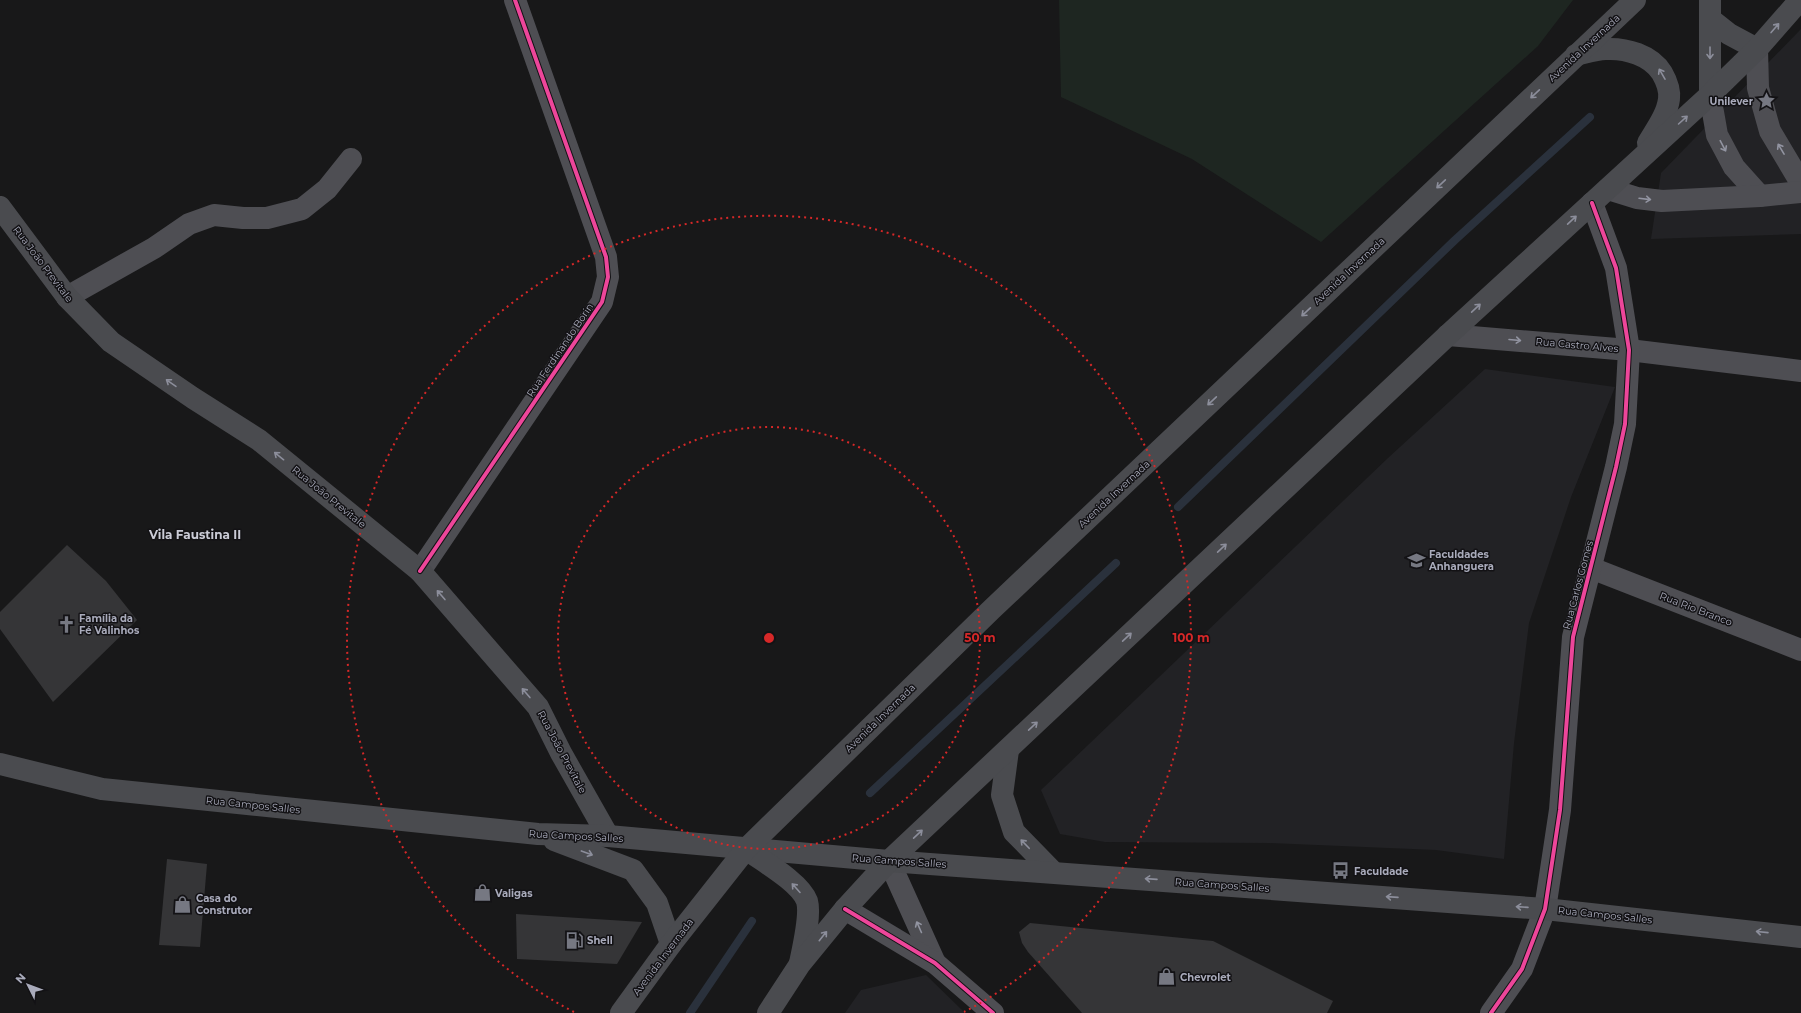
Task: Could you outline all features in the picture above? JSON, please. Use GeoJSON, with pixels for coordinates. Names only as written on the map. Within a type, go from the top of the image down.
{"type":"FeatureCollection","features":[{"type":"Feature","properties":{"kind":"main road","name":"Avenida Invernada"},"geometry":{"type":"LineString","coordinates":[[621,1013],[671,944],[746,849],[991,610],[1634,0]]}},
{"type":"Feature","properties":{"kind":"main road"},"geometry":{"type":"LineString","coordinates":[[768,1013],[800,964],[845,909],[889,861],[1448,335],[1710,95],[1757,49],[1800,0]]}},
{"type":"Feature","properties":{"kind":"main road"},"geometry":{"type":"LineString","coordinates":[[1710,9],[1729,34],[1757,49]]}},
{"type":"Feature","properties":{"kind":"main road"},"geometry":{"type":"LineString","coordinates":[[1710,9],[1710,95]]}},
{"type":"Feature","properties":{"kind":"main road"},"geometry":{"type":"LineString","coordinates":[[1576,56],[1605,49],[1625,50],[1643,56],[1657,65],[1666,81],[1669,98],[1666,112],[1639,160]]}},
{"type":"Feature","properties":{"kind":"main road","name":"Rua João Previtale"},"geometry":{"type":"LineString","coordinates":[[0,207],[67,297],[112,342],[193,398],[259,440],[420,571],[538,707],[561,753],[608,836]]}},
{"type":"Feature","properties":{"kind":"main road"},"geometry":{"type":"LineString","coordinates":[[1008,750],[1002,795],[1014,832],[1052,872]]}},
{"type":"Feature","properties":{"kind":"main road","name":"Rua Campos Salles"},"geometry":{"type":"LineString","coordinates":[[0,764],[102,789],[538,834],[608,836],[889,861],[1545,909],[1801,936]]}},
{"type":"Feature","properties":{"kind":"main road"},"geometry":{"type":"LineString","coordinates":[[538,834],[633,870],[657,903],[671,944]]}},
{"type":"Feature","properties":{"kind":"main road"},"geometry":{"type":"LineString","coordinates":[[746,849],[797,886],[807,902],[807,920],[800,964]]}},
{"type":"Feature","properties":{"kind":"street","name":"Rua Ferdinando Borin"},"geometry":{"type":"LineString","coordinates":[[420,571],[602,302],[608,277],[606,257],[515,0]]}},
{"type":"Feature","properties":{"kind":"street"},"geometry":{"type":"LineString","coordinates":[[1757,49],[1758,88],[1770,131],[1801,182]]}},
{"type":"Feature","properties":{"kind":"street"},"geometry":{"type":"LineString","coordinates":[[1710,95],[1717,135],[1734,167],[1760,196]]}},
{"type":"Feature","properties":{"kind":"street"},"geometry":{"type":"LineString","coordinates":[[67,297],[154,248],[189,224],[214,215],[243,218],[267,218],[302,209],[327,189],[351,159]]}},
{"type":"Feature","properties":{"kind":"street"},"geometry":{"type":"LineString","coordinates":[[1600,196],[1662,201],[1760,196],[1801,192]]}},
{"type":"Feature","properties":{"kind":"street","name":"Rua Carlos Gomes"},"geometry":{"type":"LineString","coordinates":[[1491,1013],[1522,969],[1545,909],[1560,810],[1573,637],[1625,424],[1630,350],[1616,268],[1600,196]]}},
{"type":"Feature","properties":{"kind":"street","name":"Rua Castro Alves"},"geometry":{"type":"LineString","coordinates":[[1448,335],[1630,350],[1799,372]]}},
{"type":"Feature","properties":{"kind":"street","name":"Rua Rio Branco"},"geometry":{"type":"LineString","coordinates":[[1591,568],[1801,650]]}},
{"type":"Feature","properties":{"kind":"street"},"geometry":{"type":"LineString","coordinates":[[889,861],[935,963]]}},
{"type":"Feature","properties":{"kind":"street"},"geometry":{"type":"LineString","coordinates":[[845,909],[935,963],[993,1013]]}},
{"type":"Feature","properties":{"kind":"shaded area"},"geometry":{"type":"Polygon","coordinates":[[[1059,0],[1573,0],[1538,46],[1321,242],[1192,159],[1061,97],[1059,0]]]}},
{"type":"Feature","properties":{"kind":"shaded area","name":"Unilever"},"geometry":{"type":"Polygon","coordinates":[[[1801,29],[1801,234],[1651,239],[1661,173],[1801,29]]]}},
{"type":"Feature","properties":{"kind":"shaded area","name":"Faculdades Anhanguera"},"geometry":{"type":"Polygon","coordinates":[[[1485,369],[1615,387],[1571,497],[1529,623],[1514,743],[1504,859],[1436,850],[1268,843],[1105,842],[1060,834],[1041,790],[1388,458],[1485,369]]]}},
{"type":"Feature","properties":{"kind":"shaded area"},"geometry":{"type":"Polygon","coordinates":[[[926,975],[965,1013],[845,1013],[861,990],[926,975]]]}},
{"type":"Feature","properties":{"kind":"building","name":"Família da Fé Valinhos"},"geometry":{"type":"Polygon","coordinates":[[[67,545],[106,581],[137,620],[53,702],[0,629],[0,612],[67,545]]]}},
{"type":"Feature","properties":{"kind":"building","name":"Casa do Construtor"},"geometry":{"type":"Polygon","coordinates":[[[167,859],[207,864],[200,947],[159,945],[167,859]]]}},
{"type":"Feature","properties":{"kind":"building","name":"Shell"},"geometry":{"type":"Polygon","coordinates":[[[516,914],[642,922],[617,964],[517,959],[516,914]]]}},
{"type":"Feature","properties":{"kind":"building","name":"Chevrolet"},"geometry":{"type":"Polygon","coordinates":[[[1030,923],[1213,941],[1333,1001],[1327,1013],[1082,1013],[1028,952],[1022,943],[1019,932],[1030,923]]]}},
{"type":"Feature","properties":{"kind":"waterway"},"geometry":{"type":"LineString","coordinates":[[1178,507],[1455,240],[1590,117]]}},
{"type":"Feature","properties":{"kind":"waterway"},"geometry":{"type":"LineString","coordinates":[[870,793],[1116,563]]}},
{"type":"Feature","properties":{"kind":"waterway"},"geometry":{"type":"LineString","coordinates":[[690,1013],[752,921]]}},
{"type":"Feature","properties":{"kind":"cycle path"},"geometry":{"type":"LineString","coordinates":[[420,571],[602,302],[608,277],[606,257],[515,0]]}},
{"type":"Feature","properties":{"kind":"cycle path"},"geometry":{"type":"LineString","coordinates":[[1491,1013],[1522,969],[1545,909],[1560,810],[1573,637],[1616,467],[1625,424],[1629,350],[1616,268],[1592,203]]}},
{"type":"Feature","properties":{"kind":"cycle path"},"geometry":{"type":"LineString","coordinates":[[845,909],[935,963],[993,1013]]}},
{"type":"Feature","properties":{"kind":"place","name":"Unilever"},"geometry":{"type":"Point","coordinates":[1766,101]}},
{"type":"Feature","properties":{"kind":"place","name":"Faculdades Anhanguera"},"geometry":{"type":"Point","coordinates":[1416,560]}},
{"type":"Feature","properties":{"kind":"place","name":"Família da Fé Valinhos"},"geometry":{"type":"Point","coordinates":[66,624]}},
{"type":"Feature","properties":{"kind":"place","name":"Faculdade"},"geometry":{"type":"Point","coordinates":[1341,871]}},
{"type":"Feature","properties":{"kind":"place","name":"Valigas"},"geometry":{"type":"Point","coordinates":[482,893]}},
{"type":"Feature","properties":{"kind":"place","name":"Casa do Construtor"},"geometry":{"type":"Point","coordinates":[183,904]}},
{"type":"Feature","properties":{"kind":"place","name":"Shell"},"geometry":{"type":"Point","coordinates":[574,940]}},
{"type":"Feature","properties":{"kind":"place","name":"Chevrolet"},"geometry":{"type":"Point","coordinates":[1167,977]}},
{"type":"Feature","properties":{"kind":"district","name":"Vila Faustina II"},"geometry":{"type":"Point","coordinates":[195,534]}}]}
